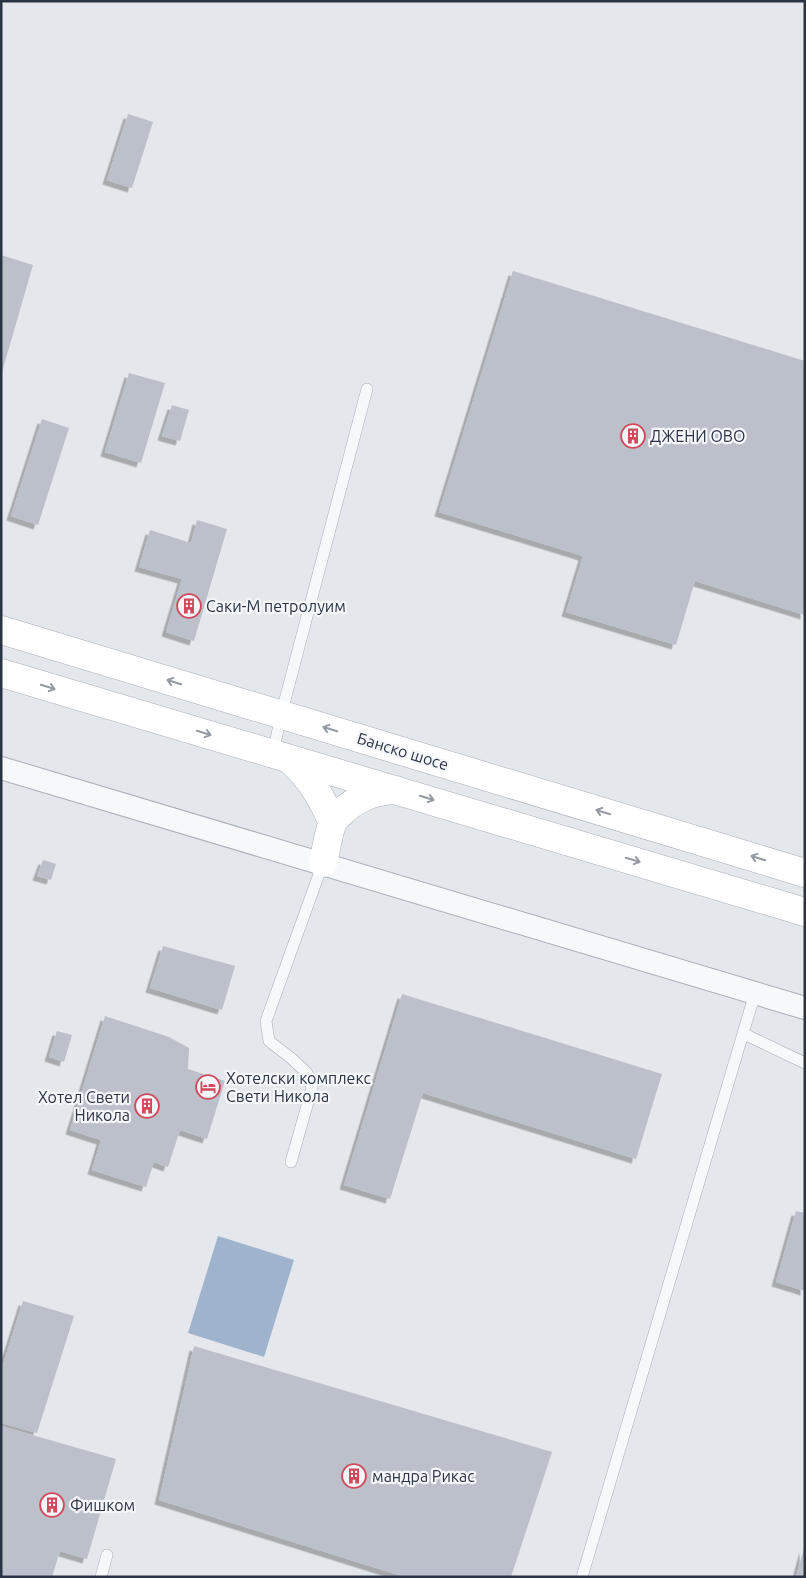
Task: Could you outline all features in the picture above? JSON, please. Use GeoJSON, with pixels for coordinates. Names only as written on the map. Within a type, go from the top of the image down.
{"type":"FeatureCollection","features":[{"type":"Feature","properties":{"kind":"main road","name":"Банско шосе"},"geometry":{"type":"LineString","coordinates":[[1,630],[805,873]]}},
{"type":"Feature","properties":{"kind":"main road"},"geometry":{"type":"LineString","coordinates":[[1,673],[805,912]]}},
{"type":"Feature","properties":{"kind":"main road"},"geometry":{"type":"LineString","coordinates":[[281,756],[301,769],[308,778],[318,793],[332,822]]}},
{"type":"Feature","properties":{"kind":"main road"},"geometry":{"type":"LineString","coordinates":[[323,863],[332,822],[355,801],[381,791],[397,790]]}},
{"type":"Feature","properties":{"kind":"street"},"geometry":{"type":"LineString","coordinates":[[1,768],[805,1008]]}},
{"type":"Feature","properties":{"kind":"lane"},"geometry":{"type":"LineString","coordinates":[[281,756],[281,715],[368,389]]}},
{"type":"Feature","properties":{"kind":"lane"},"geometry":{"type":"LineString","coordinates":[[291,1162],[312,1088],[307,1073],[269,1041],[266,1021],[323,863]]}},
{"type":"Feature","properties":{"kind":"lane"},"geometry":{"type":"LineString","coordinates":[[582,1577],[755,993]]}},
{"type":"Feature","properties":{"kind":"lane"},"geometry":{"type":"LineString","coordinates":[[744,1034],[805,1063]]}},
{"type":"Feature","properties":{"kind":"lane"},"geometry":{"type":"LineString","coordinates":[[100,1577],[107,1555]]}},
{"type":"Feature","properties":{"kind":"water"},"geometry":{"type":"Polygon","coordinates":[[[218,1236],[294,1260],[264,1357],[188,1333],[218,1236]]]}},
{"type":"Feature","properties":{"kind":"building"},"geometry":{"type":"Polygon","coordinates":[[[128,114],[153,122],[132,188],[107,180],[128,114]]]}},
{"type":"Feature","properties":{"kind":"building"},"geometry":{"type":"Polygon","coordinates":[[[1,255],[33,265],[2,372],[1,371],[1,255]]]}},
{"type":"Feature","properties":{"kind":"building","name":"ДЖЕНИ ОВО"},"geometry":{"type":"Polygon","coordinates":[[[513,271],[805,361],[805,615],[695,581],[676,645],[566,612],[583,556],[439,512],[513,271]]]}},
{"type":"Feature","properties":{"kind":"building"},"geometry":{"type":"Polygon","coordinates":[[[129,373],[165,383],[141,463],[105,452],[129,373]]]}},
{"type":"Feature","properties":{"kind":"building"},"geometry":{"type":"Polygon","coordinates":[[[172,405],[189,410],[180,441],[162,436],[172,405]]]}},
{"type":"Feature","properties":{"kind":"building"},"geometry":{"type":"Polygon","coordinates":[[[42,419],[69,428],[38,525],[11,516],[42,419]]]}},
{"type":"Feature","properties":{"kind":"building","name":"Саки-М петролуим"},"geometry":{"type":"Polygon","coordinates":[[[197,520],[227,529],[194,641],[166,632],[182,579],[139,567],[150,530],[191,543],[197,520]]]}},
{"type":"Feature","properties":{"kind":"building"},"geometry":{"type":"Polygon","coordinates":[[[43,860],[56,864],[51,880],[37,876],[43,860]]]}},
{"type":"Feature","properties":{"kind":"building"},"geometry":{"type":"Polygon","coordinates":[[[163,946],[235,966],[222,1010],[150,988],[163,946]]]}},
{"type":"Feature","properties":{"kind":"building"},"geometry":{"type":"Polygon","coordinates":[[[402,994],[662,1074],[636,1159],[423,1093],[390,1199],[344,1185],[402,994]]]}},
{"type":"Feature","properties":{"kind":"building","name":"Хотел Свети Никола"},"geometry":{"type":"Polygon","coordinates":[[[105,1016],[169,1037],[189,1048],[188,1069],[225,1081],[207,1139],[180,1130],[168,1167],[154,1162],[146,1187],[92,1170],[101,1140],[70,1130],[105,1016]]]}},
{"type":"Feature","properties":{"kind":"building"},"geometry":{"type":"Polygon","coordinates":[[[57,1031],[72,1035],[64,1062],[49,1057],[57,1031]]]}},
{"type":"Feature","properties":{"kind":"building"},"geometry":{"type":"Polygon","coordinates":[[[796,1211],[805,1213],[805,1291],[776,1282],[796,1211]]]}},
{"type":"Feature","properties":{"kind":"building"},"geometry":{"type":"Polygon","coordinates":[[[23,1301],[74,1316],[37,1433],[1,1423],[1,1371],[23,1301]]]}},
{"type":"Feature","properties":{"kind":"building","name":"мандра Рикас"},"geometry":{"type":"Polygon","coordinates":[[[194,1346],[552,1452],[511,1577],[405,1577],[159,1500],[194,1346]]]}},
{"type":"Feature","properties":{"kind":"building","name":"Фишком"},"geometry":{"type":"Polygon","coordinates":[[[1,1426],[116,1459],[87,1559],[60,1551],[52,1577],[1,1577],[1,1426]]]}},
{"type":"Feature","properties":{"kind":"building"},"geometry":{"type":"Polygon","coordinates":[[[804,1548],[805,1577],[796,1577],[804,1548]]]}},
{"type":"Feature","properties":{"kind":"place","name":"ДЖЕНИ ОВО"},"geometry":{"type":"Point","coordinates":[633,436]}},
{"type":"Feature","properties":{"kind":"place","name":"Саки-М петролуим"},"geometry":{"type":"Point","coordinates":[189,606]}},
{"type":"Feature","properties":{"kind":"place","name":"Хотелски комплекс Свети Никола"},"geometry":{"type":"Point","coordinates":[208,1087]}},
{"type":"Feature","properties":{"kind":"place","name":"Хотел Свети Никола"},"geometry":{"type":"Point","coordinates":[147,1106]}},
{"type":"Feature","properties":{"kind":"place","name":"мандра Рикас"},"geometry":{"type":"Point","coordinates":[354,1476]}},
{"type":"Feature","properties":{"kind":"place","name":"Фишком"},"geometry":{"type":"Point","coordinates":[52,1505]}}]}
